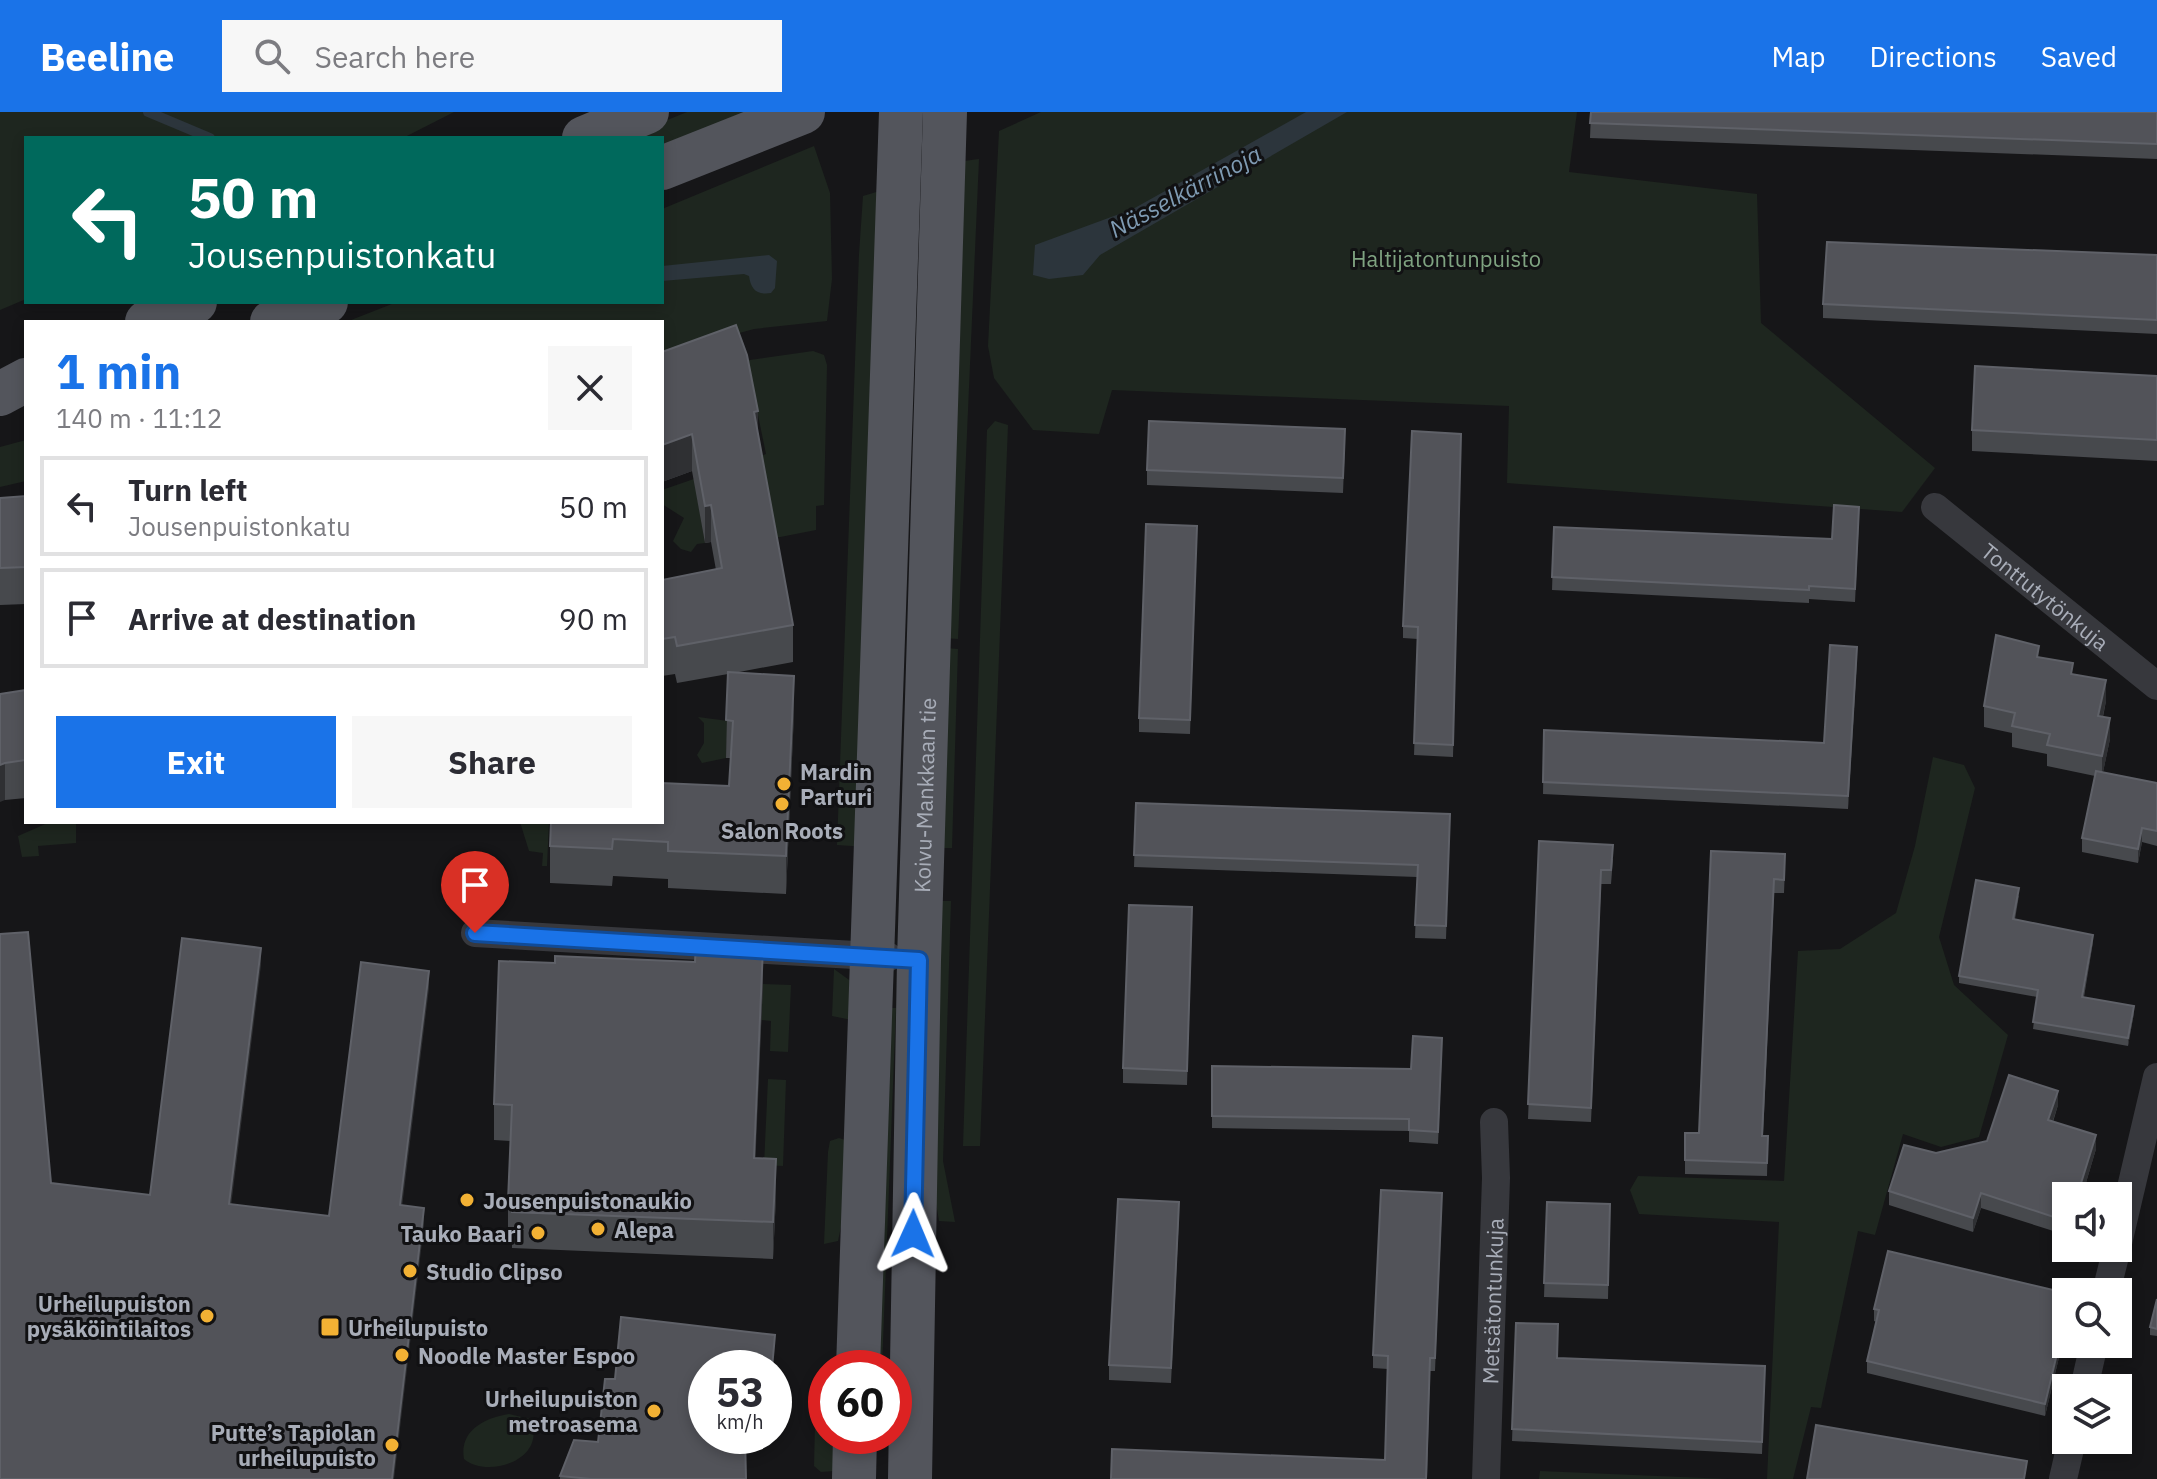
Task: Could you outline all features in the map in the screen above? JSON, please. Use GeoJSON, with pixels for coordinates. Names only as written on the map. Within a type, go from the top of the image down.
{"type":"FeatureCollection","features":[{"type":"Feature","properties":{"kind":"main road"},"geometry":{"type":"LineString","coordinates":[[589,136],[647,112]]}},
{"type":"Feature","properties":{"kind":"main road"},"geometry":{"type":"LineString","coordinates":[[664,167],[803,112]]}},
{"type":"Feature","properties":{"kind":"main road","name":"Koivu-Mankkaan tie"},"geometry":{"type":"LineString","coordinates":[[859,1350],[875,955],[901,112]]}},
{"type":"Feature","properties":{"kind":"main road","name":"Koivu-Mankkaan tie"},"geometry":{"type":"LineString","coordinates":[[910,1479],[919,960],[945,112]]}},
{"type":"Feature","properties":{"kind":"main road"},"geometry":{"type":"LineString","coordinates":[[152,320],[190,304]]}},
{"type":"Feature","properties":{"kind":"main road"},"geometry":{"type":"LineString","coordinates":[[277,320],[321,304]]}},
{"type":"Feature","properties":{"kind":"main road"},"geometry":{"type":"LineString","coordinates":[[0,394],[24,381]]}},
{"type":"Feature","properties":{"kind":"main road"},"geometry":{"type":"LineString","coordinates":[[0,420],[24,412]]}},
{"type":"Feature","properties":{"kind":"main road"},"geometry":{"type":"LineString","coordinates":[[854,1479],[855,1454]]}},
{"type":"Feature","properties":{"kind":"street","name":"Tonttutytönkuja"},"geometry":{"type":"LineString","coordinates":[[1935,507],[2157,686]]}},
{"type":"Feature","properties":{"kind":"street"},"geometry":{"type":"LineString","coordinates":[[475,933],[919,960]]}},
{"type":"Feature","properties":{"kind":"street"},"geometry":{"type":"LineString","coordinates":[[2132,1182],[2157,1077]]}},
{"type":"Feature","properties":{"kind":"street","name":"Metsätontunkuja"},"geometry":{"type":"LineString","coordinates":[[1486,1479],[1496,1178],[1494,1122]]}},
{"type":"Feature","properties":{"kind":"street"},"geometry":{"type":"LineString","coordinates":[[2063,1479],[2069,1454]]}},
{"type":"Feature","properties":{"kind":"green space"},"geometry":{"type":"Polygon","coordinates":[[[0,112],[454,112],[407,136],[24,136],[24,300],[0,310],[0,112]]]}},
{"type":"Feature","properties":{"kind":"green space"},"geometry":{"type":"Polygon","coordinates":[[[687,112],[753,112],[664,148],[664,136],[628,136],[687,112]]]}},
{"type":"Feature","properties":{"kind":"green space","name":"Haltijatontunpuisto"},"geometry":{"type":"Polygon","coordinates":[[[1041,112],[1577,112],[1569,172],[1757,194],[1761,323],[1935,468],[1902,512],[1507,483],[1509,406],[1112,390],[1099,434],[1033,430],[994,378],[988,346],[999,131],[1041,112]]]}},
{"type":"Feature","properties":{"kind":"green space"},"geometry":{"type":"Polygon","coordinates":[[[814,146],[830,193],[832,279],[827,321],[754,329],[664,353],[664,320],[351,320],[392,304],[664,304],[664,208],[814,146]]]}},
{"type":"Feature","properties":{"kind":"green space"},"geometry":{"type":"Polygon","coordinates":[[[979,159],[958,639],[945,638],[964,161],[979,159]]]}},
{"type":"Feature","properties":{"kind":"green space"},"geometry":{"type":"Polygon","coordinates":[[[883,190],[867,847],[837,845],[863,196],[883,190]]]}},
{"type":"Feature","properties":{"kind":"green space"},"geometry":{"type":"Polygon","coordinates":[[[813,351],[824,355],[827,365],[824,505],[816,506],[816,530],[770,539],[697,496],[705,543],[697,544],[691,552],[681,549],[673,541],[684,518],[664,505],[664,489],[766,454],[753,391],[743,361],[813,351]]]}},
{"type":"Feature","properties":{"kind":"green space"},"geometry":{"type":"Polygon","coordinates":[[[995,421],[1008,425],[980,1146],[963,1146],[987,430],[995,421]]]}},
{"type":"Feature","properties":{"kind":"green space"},"geometry":{"type":"Polygon","coordinates":[[[24,441],[24,481],[0,487],[0,447],[24,441]]]}},
{"type":"Feature","properties":{"kind":"green space"},"geometry":{"type":"Polygon","coordinates":[[[945,648],[958,649],[952,848],[938,848],[945,648]]]}},
{"type":"Feature","properties":{"kind":"green space"},"geometry":{"type":"Polygon","coordinates":[[[698,717],[728,721],[726,758],[702,763],[697,755],[704,743],[704,723],[698,717]]]}},
{"type":"Feature","properties":{"kind":"green space"},"geometry":{"type":"Polygon","coordinates":[[[1933,757],[1964,765],[1975,788],[1939,937],[1954,985],[2008,1035],[1979,1137],[1941,1147],[1903,1134],[1875,1235],[1858,1231],[1821,1408],[1811,1407],[1793,1479],[1767,1479],[1779,1222],[1639,1214],[1630,1190],[1638,1176],[1784,1181],[1798,951],[1840,949],[1896,913],[1915,846],[1933,757]]]}},
{"type":"Feature","properties":{"kind":"green space"},"geometry":{"type":"Polygon","coordinates":[[[45,824],[76,824],[76,843],[38,846],[39,856],[22,857],[18,836],[45,824]]]}},
{"type":"Feature","properties":{"kind":"green space"},"geometry":{"type":"Polygon","coordinates":[[[521,824],[549,824],[547,866],[542,866],[543,853],[529,851],[521,824]]]}},
{"type":"Feature","properties":{"kind":"green space"},"geometry":{"type":"Polygon","coordinates":[[[937,901],[951,901],[943,1161],[955,1222],[939,1221],[929,1160],[937,901]]]}},
{"type":"Feature","properties":{"kind":"green space"},"geometry":{"type":"Polygon","coordinates":[[[834,969],[852,982],[852,1020],[832,1016],[834,969]]]}},
{"type":"Feature","properties":{"kind":"green space"},"geometry":{"type":"Polygon","coordinates":[[[763,984],[791,985],[788,1052],[770,1051],[771,1021],[761,1020],[763,984]]]}},
{"type":"Feature","properties":{"kind":"green space"},"geometry":{"type":"Polygon","coordinates":[[[888,1008],[896,1008],[883,1350],[875,1350],[888,1008]]]}},
{"type":"Feature","properties":{"kind":"green space"},"geometry":{"type":"Polygon","coordinates":[[[768,1079],[786,1080],[783,1166],[764,1165],[768,1079]]]}},
{"type":"Feature","properties":{"kind":"green space"},"geometry":{"type":"Polygon","coordinates":[[[845,1140],[856,1155],[838,1241],[824,1244],[828,1152],[830,1141],[845,1140]]]}},
{"type":"Feature","properties":{"kind":"green space"},"geometry":{"type":"Polygon","coordinates":[[[509,1414],[530,1419],[534,1433],[524,1455],[513,1462],[487,1467],[464,1459],[466,1440],[476,1427],[509,1414]]]}},
{"type":"Feature","properties":{"kind":"green space"},"geometry":{"type":"Polygon","coordinates":[[[814,1454],[834,1454],[834,1471],[821,1472],[814,1466],[814,1454]]]}},
{"type":"Feature","properties":{"kind":"green space"},"geometry":{"type":"Polygon","coordinates":[[[1540,1471],[1728,1479],[1539,1479],[1540,1471]]]}},
{"type":"Feature","properties":{"kind":"water","name":"Nässelkärrinoja"},"geometry":{"type":"Polygon","coordinates":[[[1306,112],[1347,112],[1100,255],[1083,275],[1049,279],[1033,275],[1035,245],[1133,209],[1306,112]]]}},
{"type":"Feature","properties":{"kind":"water"},"geometry":{"type":"Polygon","coordinates":[[[769,255],[777,261],[775,288],[771,293],[762,293],[751,285],[749,276],[744,274],[664,281],[664,266],[769,255]]]}},
{"type":"Feature","properties":{"kind":"building"},"geometry":{"type":"Polygon","coordinates":[[[1591,112],[2157,112],[2157,144],[1590,123],[1591,112]]]}},
{"type":"Feature","properties":{"kind":"building"},"geometry":{"type":"Polygon","coordinates":[[[1827,242],[2157,255],[2157,320],[1823,304],[1827,242]]]}},
{"type":"Feature","properties":{"kind":"building"},"geometry":{"type":"Polygon","coordinates":[[[736,325],[747,355],[758,411],[754,412],[793,625],[677,646],[675,637],[664,639],[664,580],[722,568],[711,505],[705,506],[692,434],[664,444],[664,351],[736,325]]]}},
{"type":"Feature","properties":{"kind":"building"},"geometry":{"type":"Polygon","coordinates":[[[1975,366],[2157,376],[2157,440],[1972,430],[1975,366]]]}},
{"type":"Feature","properties":{"kind":"building"},"geometry":{"type":"Polygon","coordinates":[[[1149,421],[1345,429],[1343,478],[1147,470],[1149,421]]]}},
{"type":"Feature","properties":{"kind":"building"},"geometry":{"type":"Polygon","coordinates":[[[1412,431],[1461,434],[1453,745],[1414,743],[1418,627],[1403,626],[1412,431]]]}},
{"type":"Feature","properties":{"kind":"building"},"geometry":{"type":"Polygon","coordinates":[[[24,496],[24,567],[0,568],[0,498],[24,496]]]}},
{"type":"Feature","properties":{"kind":"building"},"geometry":{"type":"Polygon","coordinates":[[[1834,505],[1859,507],[1855,589],[1809,586],[1809,590],[1552,577],[1554,527],[1832,539],[1834,505]]]}},
{"type":"Feature","properties":{"kind":"building"},"geometry":{"type":"Polygon","coordinates":[[[1146,524],[1197,526],[1190,720],[1139,718],[1146,524]]]}},
{"type":"Feature","properties":{"kind":"building"},"geometry":{"type":"Polygon","coordinates":[[[1996,635],[2039,646],[2037,657],[2073,663],[2071,674],[2106,680],[2098,716],[2110,718],[2102,756],[2047,745],[2050,734],[2012,726],[2015,713],[1984,706],[1996,635]]]}},
{"type":"Feature","properties":{"kind":"building"},"geometry":{"type":"Polygon","coordinates":[[[1830,645],[1857,647],[1848,796],[1543,782],[1544,730],[1824,743],[1830,645]]]}},
{"type":"Feature","properties":{"kind":"building"},"geometry":{"type":"Polygon","coordinates":[[[728,672],[794,676],[786,856],[668,851],[668,842],[613,839],[612,849],[550,846],[551,824],[664,824],[664,783],[729,786],[733,721],[726,720],[728,672]]]}},
{"type":"Feature","properties":{"kind":"building"},"geometry":{"type":"Polygon","coordinates":[[[24,690],[24,760],[0,765],[0,694],[24,690]]]}},
{"type":"Feature","properties":{"kind":"building"},"geometry":{"type":"Polygon","coordinates":[[[2096,771],[2157,783],[2157,831],[2142,828],[2138,849],[2082,838],[2096,771]]]}},
{"type":"Feature","properties":{"kind":"building"},"geometry":{"type":"Polygon","coordinates":[[[1136,803],[1450,814],[1446,926],[1415,925],[1418,865],[1134,855],[1136,803]]]}},
{"type":"Feature","properties":{"kind":"building"},"geometry":{"type":"Polygon","coordinates":[[[1539,841],[1613,845],[1611,870],[1601,870],[1591,1108],[1528,1104],[1539,841]]]}},
{"type":"Feature","properties":{"kind":"building"},"geometry":{"type":"Polygon","coordinates":[[[1711,851],[1785,854],[1784,880],[1774,879],[1762,1136],[1768,1136],[1767,1163],[1685,1160],[1685,1133],[1699,1133],[1711,851]]]}},
{"type":"Feature","properties":{"kind":"building"},"geometry":{"type":"Polygon","coordinates":[[[1976,880],[2019,888],[2013,919],[2093,935],[2082,997],[2134,1006],[2128,1038],[2033,1022],[2038,990],[1959,976],[1976,880]]]}},
{"type":"Feature","properties":{"kind":"building"},"geometry":{"type":"Polygon","coordinates":[[[1129,905],[1192,907],[1187,1071],[1123,1068],[1129,905]]]}},
{"type":"Feature","properties":{"kind":"building","name":"Urheilupuiston pysäköintilaitos"},"geometry":{"type":"Polygon","coordinates":[[[28,932],[51,1183],[150,1195],[182,938],[261,948],[229,1204],[329,1216],[361,962],[429,971],[400,1205],[424,1208],[392,1479],[0,1479],[0,934],[28,932]]]}},
{"type":"Feature","properties":{"kind":"building"},"geometry":{"type":"Polygon","coordinates":[[[696,944],[763,947],[754,1158],[776,1159],[773,1222],[512,1212],[512,1201],[508,1201],[512,1105],[494,1104],[499,961],[555,963],[555,956],[695,962],[696,944]]]}},
{"type":"Feature","properties":{"kind":"building"},"geometry":{"type":"Polygon","coordinates":[[[1413,1036],[1442,1038],[1438,1132],[1409,1130],[1409,1119],[1212,1116],[1212,1066],[1411,1069],[1413,1036]]]}},
{"type":"Feature","properties":{"kind":"building"},"geometry":{"type":"Polygon","coordinates":[[[2009,1075],[2058,1091],[2048,1120],[2096,1135],[2081,1182],[2052,1182],[2052,1216],[1981,1193],[1973,1218],[1889,1191],[1904,1145],[1936,1153],[1987,1141],[2009,1075]]]}},
{"type":"Feature","properties":{"kind":"building"},"geometry":{"type":"Polygon","coordinates":[[[1381,1190],[1442,1193],[1435,1358],[1430,1358],[1426,1479],[1111,1479],[1112,1449],[1385,1460],[1388,1356],[1373,1355],[1381,1190]]]}},
{"type":"Feature","properties":{"kind":"building"},"geometry":{"type":"Polygon","coordinates":[[[1118,1199],[1179,1202],[1171,1368],[1109,1365],[1118,1199]]]}},
{"type":"Feature","properties":{"kind":"building"},"geometry":{"type":"Polygon","coordinates":[[[1547,1202],[1610,1204],[1608,1285],[1544,1283],[1547,1202]]]}},
{"type":"Feature","properties":{"kind":"building"},"geometry":{"type":"Polygon","coordinates":[[[1888,1251],[2052,1290],[2052,1358],[2056,1358],[2045,1404],[1867,1361],[1879,1310],[1874,1309],[1888,1251]]]}},
{"type":"Feature","properties":{"kind":"building"},"geometry":{"type":"Polygon","coordinates":[[[2157,1299],[2157,1329],[2150,1327],[2157,1299]]]}},
{"type":"Feature","properties":{"kind":"building","name":"Urheilupuiston metroasema"},"geometry":{"type":"Polygon","coordinates":[[[621,1317],[775,1335],[774,1350],[688,1350],[688,1454],[745,1454],[746,1479],[591,1479],[560,1476],[574,1440],[598,1442],[605,1379],[615,1379],[621,1317]]]}},
{"type":"Feature","properties":{"kind":"building"},"geometry":{"type":"Polygon","coordinates":[[[1516,1323],[1558,1324],[1557,1358],[1765,1366],[1762,1442],[1512,1429],[1516,1323]]]}},
{"type":"Feature","properties":{"kind":"building"},"geometry":{"type":"Polygon","coordinates":[[[1816,1425],[2027,1461],[2024,1479],[1807,1479],[1816,1425]]]}},
{"type":"Feature","properties":{"kind":"waterway"},"geometry":{"type":"LineString","coordinates":[[148,112],[205,136]]}},
{"type":"Feature","properties":{"kind":"place","name":"Mardin Parturi"},"geometry":{"type":"Point","coordinates":[784,784]}},
{"type":"Feature","properties":{"kind":"place","name":"Salon Roots"},"geometry":{"type":"Point","coordinates":[782,804]}},
{"type":"Feature","properties":{"kind":"place","name":"Jousenpuistonaukio"},"geometry":{"type":"Point","coordinates":[467,1200]}},
{"type":"Feature","properties":{"kind":"place","name":"Alepa"},"geometry":{"type":"Point","coordinates":[598,1229]}},
{"type":"Feature","properties":{"kind":"place","name":"Tauko Baari"},"geometry":{"type":"Point","coordinates":[538,1233]}},
{"type":"Feature","properties":{"kind":"place","name":"Studio Clipso"},"geometry":{"type":"Point","coordinates":[410,1271]}},
{"type":"Feature","properties":{"kind":"place","name":"Urheilupuiston pysäköintilaitos"},"geometry":{"type":"Point","coordinates":[207,1316]}},
{"type":"Feature","properties":{"kind":"place","name":"Urheilupuisto"},"geometry":{"type":"Point","coordinates":[330,1327]}},
{"type":"Feature","properties":{"kind":"place","name":"Noodle Master Espoo"},"geometry":{"type":"Point","coordinates":[402,1355]}},
{"type":"Feature","properties":{"kind":"place","name":"Urheilupuiston metroasema"},"geometry":{"type":"Point","coordinates":[654,1411]}},
{"type":"Feature","properties":{"kind":"place","name":"Putte’s Tapiolan urheilupuisto"},"geometry":{"type":"Point","coordinates":[392,1445]}},
{"type":"Feature","properties":{"kind":"route"},"geometry":{"type":"LineString","coordinates":[[475,933],[821,951],[919,960],[913,1234]]}}]}
